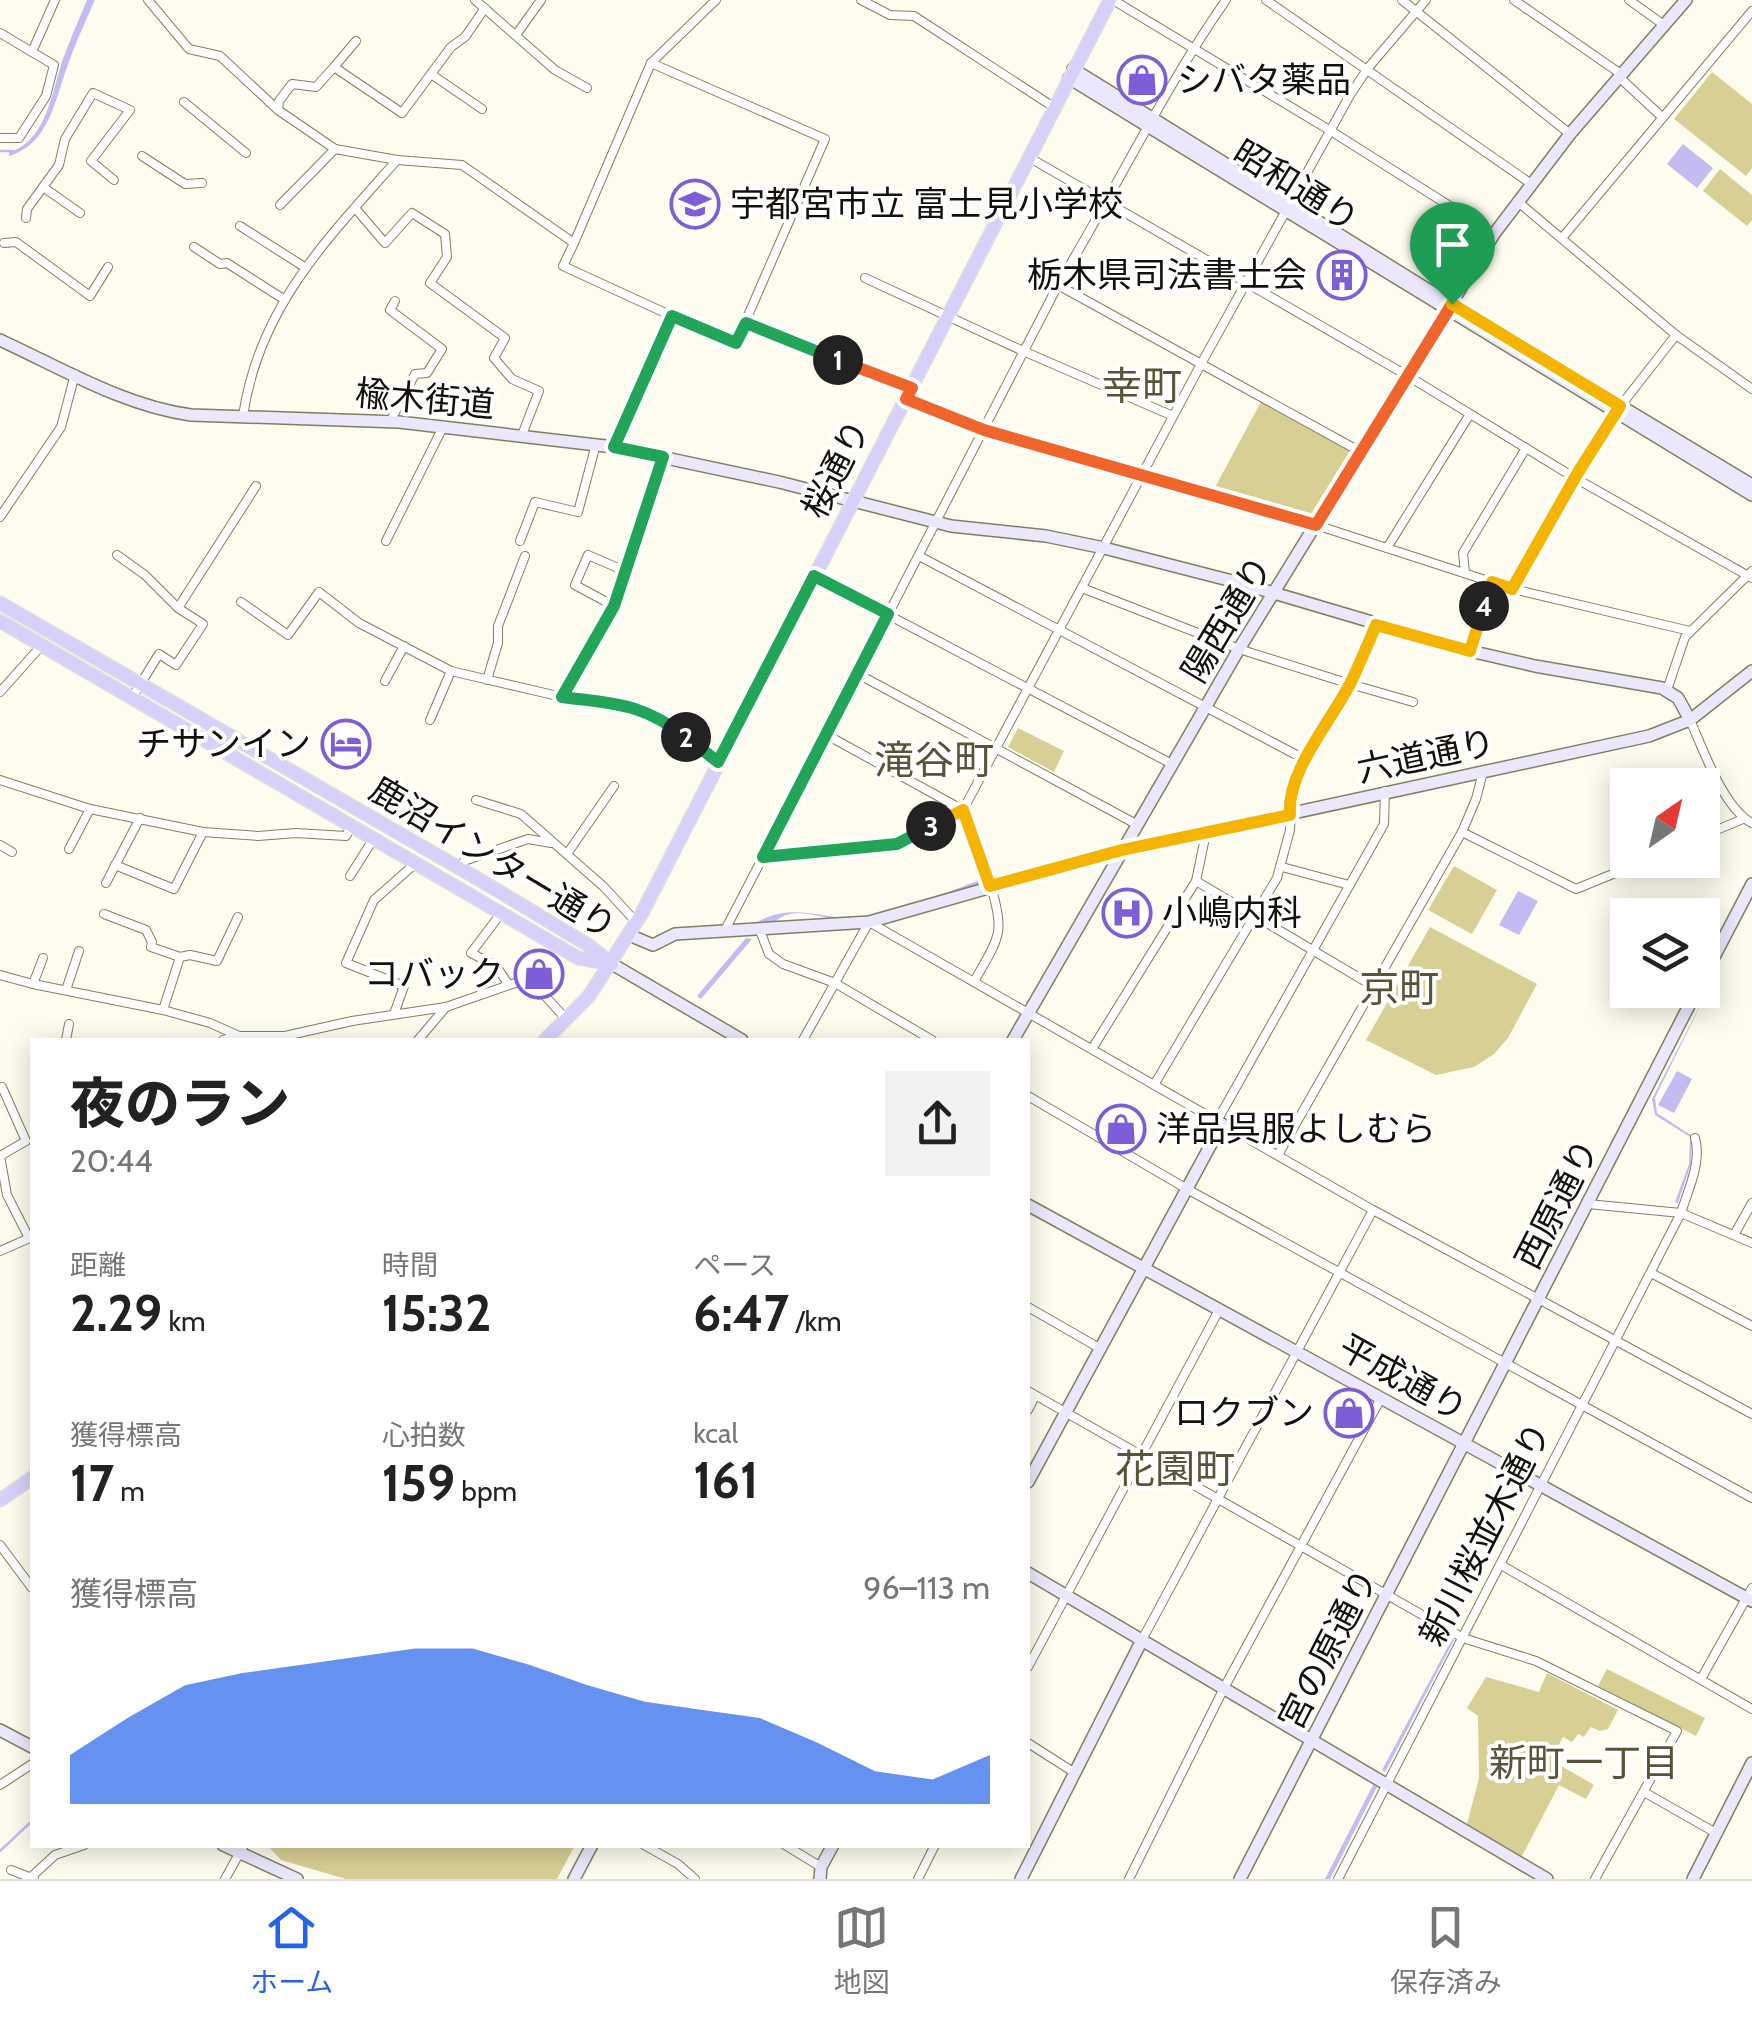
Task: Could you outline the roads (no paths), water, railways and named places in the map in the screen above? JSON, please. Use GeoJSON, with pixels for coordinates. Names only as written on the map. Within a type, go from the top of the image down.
{"type":"FeatureCollection","features":[{"type":"Feature","properties":{"kind":"main road","name":"桜通り"},"geometry":{"type":"LineString","coordinates":[[548,1038],[612,964],[633,928],[1112,0]]}},
{"type":"Feature","properties":{"kind":"main road","name":"鹿沼インター通り"},"geometry":{"type":"LineString","coordinates":[[0,603],[374,838],[578,958],[612,964]]}},
{"type":"Feature","properties":{"kind":"main road","name":"鹿沼インター通り"},"geometry":{"type":"LineString","coordinates":[[0,620],[42,645],[136,690],[480,880],[588,945],[612,964]]}},
{"type":"Feature","properties":{"kind":"main road"},"geometry":{"type":"LineString","coordinates":[[0,1500],[30,1479]]}},
{"type":"Feature","properties":{"kind":"street"},"geometry":{"type":"LineString","coordinates":[[32,52],[55,0]]}},
{"type":"Feature","properties":{"kind":"street"},"geometry":{"type":"LineString","coordinates":[[148,0],[189,49],[220,56],[278,110],[334,149],[462,165],[574,243]]}},
{"type":"Feature","properties":{"kind":"street"},"geometry":{"type":"LineString","coordinates":[[476,0],[555,70],[587,88]]}},
{"type":"Feature","properties":{"kind":"street"},"geometry":{"type":"LineString","coordinates":[[516,34],[541,0]]}},
{"type":"Feature","properties":{"kind":"street"},"geometry":{"type":"LineString","coordinates":[[651,62],[825,139],[736,343],[564,266],[651,62],[716,0]]}},
{"type":"Feature","properties":{"kind":"street"},"geometry":{"type":"LineString","coordinates":[[861,0],[890,15],[914,16],[1055,108]]}},
{"type":"Feature","properties":{"kind":"street"},"geometry":{"type":"LineString","coordinates":[[1112,0],[1331,130],[1494,234]]}},
{"type":"Feature","properties":{"kind":"street"},"geometry":{"type":"LineString","coordinates":[[724,930],[1058,285],[1192,48],[1226,0]]}},
{"type":"Feature","properties":{"kind":"street"},"geometry":{"type":"LineString","coordinates":[[1266,0],[1530,183]]}},
{"type":"Feature","properties":{"kind":"street"},"geometry":{"type":"LineString","coordinates":[[1402,0],[1570,134]]}},
{"type":"Feature","properties":{"kind":"street"},"geometry":{"type":"LineString","coordinates":[[763,857],[897,844],[963,810],[1200,364],[1331,130],[1368,68],[1426,0]]}},
{"type":"Feature","properties":{"kind":"street"},"geometry":{"type":"LineString","coordinates":[[1514,0],[1620,76],[1662,118]]}},
{"type":"Feature","properties":{"kind":"street"},"geometry":{"type":"LineString","coordinates":[[1629,0],[1664,25]]}},
{"type":"Feature","properties":{"kind":"street","name":"陽西通り"},"geometry":{"type":"LineString","coordinates":[[1014,1038],[1239,650],[1494,234],[1570,134],[1686,0]]}},
{"type":"Feature","properties":{"kind":"street"},"geometry":{"type":"LineString","coordinates":[[1562,238],[1752,9],[1743,0]]}},
{"type":"Feature","properties":{"kind":"street"},"geometry":{"type":"LineString","coordinates":[[334,67],[402,113],[451,47],[466,37],[485,8]]}},
{"type":"Feature","properties":{"kind":"street"},"geometry":{"type":"LineString","coordinates":[[0,48],[3,35],[54,65],[46,96],[19,138],[0,138]]}},
{"type":"Feature","properties":{"kind":"street"},"geometry":{"type":"LineString","coordinates":[[278,110],[279,101],[292,84],[316,87],[356,41]]}},
{"type":"Feature","properties":{"kind":"street"},"geometry":{"type":"LineString","coordinates":[[430,74],[482,109]]}},
{"type":"Feature","properties":{"kind":"street","name":"昭和通り"},"geometry":{"type":"LineString","coordinates":[[1071,74],[1752,496]]}},
{"type":"Feature","properties":{"kind":"street"},"geometry":{"type":"LineString","coordinates":[[26,218],[27,209],[58,165],[66,139],[93,93],[130,110],[90,162],[114,180]]}},
{"type":"Feature","properties":{"kind":"street"},"geometry":{"type":"LineString","coordinates":[[184,102],[246,152]]}},
{"type":"Feature","properties":{"kind":"street"},"geometry":{"type":"LineString","coordinates":[[280,205],[334,149]]}},
{"type":"Feature","properties":{"kind":"street"},"geometry":{"type":"LineString","coordinates":[[142,156],[185,184],[202,183]]}},
{"type":"Feature","properties":{"kind":"street"},"geometry":{"type":"LineString","coordinates":[[1030,158],[1408,376],[1575,478],[1750,574],[1685,636],[1666,690],[1682,702],[1711,768],[1747,821],[1720,830]]}},
{"type":"Feature","properties":{"kind":"street"},"geometry":{"type":"LineString","coordinates":[[243,416],[248,378],[258,348],[285,300],[306,268],[398,160]]}},
{"type":"Feature","properties":{"kind":"street"},"geometry":{"type":"LineString","coordinates":[[42,187],[80,213]]}},
{"type":"Feature","properties":{"kind":"street"},"geometry":{"type":"LineString","coordinates":[[1517,201],[1676,336],[1752,389]]}},
{"type":"Feature","properties":{"kind":"street"},"geometry":{"type":"LineString","coordinates":[[355,208],[385,242],[412,213],[445,234],[448,256],[430,284],[505,338],[494,358],[512,379],[539,391],[522,435]]}},
{"type":"Feature","properties":{"kind":"street"},"geometry":{"type":"LineString","coordinates":[[240,226],[306,268]]}},
{"type":"Feature","properties":{"kind":"street"},"geometry":{"type":"LineString","coordinates":[[4,243],[16,242],[90,296],[108,267]]}},
{"type":"Feature","properties":{"kind":"street"},"geometry":{"type":"LineString","coordinates":[[194,247],[285,300]]}},
{"type":"Feature","properties":{"kind":"street"},"geometry":{"type":"LineString","coordinates":[[865,278],[1023,352],[1174,416]]}},
{"type":"Feature","properties":{"kind":"street"},"geometry":{"type":"LineString","coordinates":[[1058,285],[1361,452]]}},
{"type":"Feature","properties":{"kind":"street"},"geometry":{"type":"LineString","coordinates":[[390,422],[415,374],[427,373],[442,349],[390,310],[395,301]]}},
{"type":"Feature","properties":{"kind":"street"},"geometry":{"type":"LineString","coordinates":[[614,447],[672,316]]}},
{"type":"Feature","properties":{"kind":"street"},"geometry":{"type":"LineString","coordinates":[[746,323],[984,430],[1316,525],[1512,589],[1690,631]]}},
{"type":"Feature","properties":{"kind":"street"},"geometry":{"type":"LineString","coordinates":[[1512,589],[1618,410],[1676,336]]}},
{"type":"Feature","properties":{"kind":"street","name":"楡木街道"},"geometry":{"type":"LineString","coordinates":[[0,340],[165,411],[390,422],[614,447],[966,529],[1046,536],[1104,548],[1470,651],[1666,690]]}},
{"type":"Feature","properties":{"kind":"street"},"geometry":{"type":"LineString","coordinates":[[0,516],[61,427],[74,374]]}},
{"type":"Feature","properties":{"kind":"street","name":"昭和通り"},"geometry":{"type":"LineString","coordinates":[[1618,410],[1752,485]]}},
{"type":"Feature","properties":{"kind":"street"},"geometry":{"type":"LineString","coordinates":[[1387,548],[1470,414]]}},
{"type":"Feature","properties":{"kind":"street"},"geometry":{"type":"LineString","coordinates":[[386,541],[443,427]]}},
{"type":"Feature","properties":{"kind":"street"},"geometry":{"type":"LineString","coordinates":[[520,541],[535,502],[578,512],[596,444]]}},
{"type":"Feature","properties":{"kind":"street"},"geometry":{"type":"LineString","coordinates":[[1465,573],[1463,553],[1526,448]]}},
{"type":"Feature","properties":{"kind":"street"},"geometry":{"type":"LineString","coordinates":[[562,697],[614,606],[663,457]]}},
{"type":"Feature","properties":{"kind":"street"},"geometry":{"type":"LineString","coordinates":[[178,608],[256,486]]}},
{"type":"Feature","properties":{"kind":"street"},"geometry":{"type":"LineString","coordinates":[[116,555],[203,624],[176,665],[159,654],[136,690]]}},
{"type":"Feature","properties":{"kind":"street"},"geometry":{"type":"LineString","coordinates":[[488,680],[498,643],[498,626],[525,556]]}},
{"type":"Feature","properties":{"kind":"street"},"geometry":{"type":"LineString","coordinates":[[614,606],[574,585],[588,556],[625,572]]}},
{"type":"Feature","properties":{"kind":"street"},"geometry":{"type":"LineString","coordinates":[[918,556],[1306,760]]}},
{"type":"Feature","properties":{"kind":"street"},"geometry":{"type":"LineString","coordinates":[[814,576],[1172,764]]}},
{"type":"Feature","properties":{"kind":"street"},"geometry":{"type":"LineString","coordinates":[[1470,651],[1492,582]]}},
{"type":"Feature","properties":{"kind":"street"},"geometry":{"type":"LineString","coordinates":[[1082,588],[1239,650],[1412,702]]}},
{"type":"Feature","properties":{"kind":"street"},"geometry":{"type":"LineString","coordinates":[[241,602],[288,635],[318,592],[359,623],[450,671],[562,697],[635,706],[662,718],[718,762]]}},
{"type":"Feature","properties":{"kind":"street"},"geometry":{"type":"LineString","coordinates":[[1154,1085],[1282,867],[1292,792],[1350,684],[1376,625]]}},
{"type":"Feature","properties":{"kind":"street"},"geometry":{"type":"LineString","coordinates":[[0,692],[42,645]]}},
{"type":"Feature","properties":{"kind":"street"},"geometry":{"type":"LineString","coordinates":[[385,681],[404,646]]}},
{"type":"Feature","properties":{"kind":"street","name":"六道通り"},"geometry":{"type":"LineString","coordinates":[[633,928],[652,945],[674,934],[869,922],[1122,850],[1650,736],[1690,720],[1752,670]]}},
{"type":"Feature","properties":{"kind":"street"},"geometry":{"type":"LineString","coordinates":[[430,720],[450,671]]}},
{"type":"Feature","properties":{"kind":"street"},"geometry":{"type":"LineString","coordinates":[[858,674],[1136,824]]}},
{"type":"Feature","properties":{"kind":"street"},"geometry":{"type":"LineString","coordinates":[[825,734],[963,810],[999,923],[998,935],[974,982]]}},
{"type":"Feature","properties":{"kind":"street"},"geometry":{"type":"LineString","coordinates":[[1278,1156],[1462,832],[1483,772]]}},
{"type":"Feature","properties":{"kind":"street"},"geometry":{"type":"LineString","coordinates":[[0,780],[90,808],[203,832],[237,836],[346,836],[352,825]]}},
{"type":"Feature","properties":{"kind":"street"},"geometry":{"type":"LineString","coordinates":[[566,854],[614,786]]}},
{"type":"Feature","properties":{"kind":"street"},"geometry":{"type":"LineString","coordinates":[[1030,1476],[1384,824],[1386,791]]}},
{"type":"Feature","properties":{"kind":"street"},"geometry":{"type":"LineString","coordinates":[[476,800],[521,814],[566,854],[633,928]]}},
{"type":"Feature","properties":{"kind":"street"},"geometry":{"type":"LineString","coordinates":[[69,849],[90,808]]}},
{"type":"Feature","properties":{"kind":"street"},"geometry":{"type":"LineString","coordinates":[[106,882],[140,818]]}},
{"type":"Feature","properties":{"kind":"street"},"geometry":{"type":"LineString","coordinates":[[116,865],[174,889],[203,832]]}},
{"type":"Feature","properties":{"kind":"street"},"geometry":{"type":"LineString","coordinates":[[1462,832],[1576,888],[1610,875]]}},
{"type":"Feature","properties":{"kind":"street"},"geometry":{"type":"LineString","coordinates":[[1092,1049],[1196,881],[1206,833]]}},
{"type":"Feature","properties":{"kind":"street"},"geometry":{"type":"LineString","coordinates":[[350,876],[374,838]]}},
{"type":"Feature","properties":{"kind":"street"},"geometry":{"type":"LineString","coordinates":[[464,860],[528,839],[554,843]]}},
{"type":"Feature","properties":{"kind":"street"},"geometry":{"type":"LineString","coordinates":[[0,845],[12,852]]}},
{"type":"Feature","properties":{"kind":"street"},"geometry":{"type":"LineString","coordinates":[[394,1014],[404,986],[346,963],[374,900],[417,862]]}},
{"type":"Feature","properties":{"kind":"street"},"geometry":{"type":"LineString","coordinates":[[1282,867],[1349,886]]}},
{"type":"Feature","properties":{"kind":"street"},"geometry":{"type":"LineString","coordinates":[[1196,881],[1373,986]]}},
{"type":"Feature","properties":{"kind":"street"},"geometry":{"type":"LineString","coordinates":[[1720,945],[1752,884]]}},
{"type":"Feature","properties":{"kind":"street"},"geometry":{"type":"LineString","coordinates":[[502,912],[471,953],[496,966],[509,985]]}},
{"type":"Feature","properties":{"kind":"street"},"geometry":{"type":"LineString","coordinates":[[104,914],[146,930],[151,947],[180,958],[190,954],[218,962],[238,917]]}},
{"type":"Feature","properties":{"kind":"street"},"geometry":{"type":"LineString","coordinates":[[805,1038],[869,922],[1373,1210],[1752,1414]]}},
{"type":"Feature","properties":{"kind":"street"},"geometry":{"type":"LineString","coordinates":[[755,928],[769,954],[783,964],[835,983],[929,1038]]}},
{"type":"Feature","properties":{"kind":"street"},"geometry":{"type":"LineString","coordinates":[[66,990],[79,951]]}},
{"type":"Feature","properties":{"kind":"street"},"geometry":{"type":"LineString","coordinates":[[33,984],[43,958]]}},
{"type":"Feature","properties":{"kind":"street"},"geometry":{"type":"LineString","coordinates":[[162,1010],[180,958]]}},
{"type":"Feature","properties":{"kind":"street"},"geometry":{"type":"LineString","coordinates":[[612,964],[739,1038]]}},
{"type":"Feature","properties":{"kind":"street"},"geometry":{"type":"LineString","coordinates":[[0,974],[162,1010],[210,1023],[239,1036]]}},
{"type":"Feature","properties":{"kind":"street"},"geometry":{"type":"LineString","coordinates":[[232,1038],[285,1036],[446,1008],[518,982],[536,986],[567,1020]]}},
{"type":"Feature","properties":{"kind":"street"},"geometry":{"type":"LineString","coordinates":[[420,1038],[446,1008]]}},
{"type":"Feature","properties":{"kind":"street","name":"西原通り"},"geometry":{"type":"LineString","coordinates":[[1465,1444],[1689,1008]]}},
{"type":"Feature","properties":{"kind":"street"},"geometry":{"type":"LineString","coordinates":[[66,1038],[69,1024]]}},
{"type":"Feature","properties":{"kind":"street"},"geometry":{"type":"LineString","coordinates":[[2,1086],[26,1141],[0,1156],[7,1195],[30,1236]]}},
{"type":"Feature","properties":{"kind":"street"},"geometry":{"type":"LineString","coordinates":[[1030,1097],[1339,1273],[1752,1498]]}},
{"type":"Feature","properties":{"kind":"street","name":"新川桜並木通り"},"geometry":{"type":"LineString","coordinates":[[1338,1879],[1680,1213],[1694,1174],[1696,1138]]}},
{"type":"Feature","properties":{"kind":"street"},"geometry":{"type":"LineString","coordinates":[[1734,1236],[1752,1203]]}},
{"type":"Feature","properties":{"kind":"street"},"geometry":{"type":"LineString","coordinates":[[1588,1204],[1680,1213],[1752,1243]]}},
{"type":"Feature","properties":{"kind":"street","name":"平成通り"},"geometry":{"type":"LineString","coordinates":[[1030,1206],[1750,1595]]}},
{"type":"Feature","properties":{"kind":"street"},"geometry":{"type":"LineString","coordinates":[[1021,1879],[1142,1640],[1373,1210]]}},
{"type":"Feature","properties":{"kind":"street"},"geometry":{"type":"LineString","coordinates":[[0,1251],[30,1238]]}},
{"type":"Feature","properties":{"kind":"street"},"geometry":{"type":"LineString","coordinates":[[1650,1272],[1752,1326]]}},
{"type":"Feature","properties":{"kind":"street"},"geometry":{"type":"LineString","coordinates":[[1030,1308],[1101,1349]]}},
{"type":"Feature","properties":{"kind":"street"},"geometry":{"type":"LineString","coordinates":[[1030,1663],[1219,1310]]}},
{"type":"Feature","properties":{"kind":"street"},"geometry":{"type":"LineString","coordinates":[[1032,1394],[1463,1638],[1536,1661],[1677,1731],[1595,1879]]}},
{"type":"Feature","properties":{"kind":"street"},"geometry":{"type":"LineString","coordinates":[[1129,1879],[1224,1688],[1381,1398]]}},
{"type":"Feature","properties":{"kind":"street","name":"宮の原通り"},"geometry":{"type":"LineString","coordinates":[[1240,1879],[1465,1444]]}},
{"type":"Feature","properties":{"kind":"street"},"geometry":{"type":"LineString","coordinates":[[0,1545],[30,1585]]}},
{"type":"Feature","properties":{"kind":"street"},"geometry":{"type":"LineString","coordinates":[[1502,1565],[1752,1708]]}},
{"type":"Feature","properties":{"kind":"street"},"geometry":{"type":"LineString","coordinates":[[1030,1573],[1547,1879]]}},
{"type":"Feature","properties":{"kind":"street"},"geometry":{"type":"LineString","coordinates":[[1700,1680],[1750,1595]]}},
{"type":"Feature","properties":{"kind":"street"},"geometry":{"type":"LineString","coordinates":[[0,1730],[30,1746]]}},
{"type":"Feature","properties":{"kind":"street"},"geometry":{"type":"LineString","coordinates":[[1030,1745],[1075,1773]]}},
{"type":"Feature","properties":{"kind":"street"},"geometry":{"type":"LineString","coordinates":[[1694,1879],[1752,1763]]}},
{"type":"Feature","properties":{"kind":"street"},"geometry":{"type":"LineString","coordinates":[[0,1785],[30,1765]]}},
{"type":"Feature","properties":{"kind":"street"},"geometry":{"type":"LineString","coordinates":[[1644,1792],[1716,1833]]}},
{"type":"Feature","properties":{"kind":"street"},"geometry":{"type":"LineString","coordinates":[[11,1870],[31,1878],[55,1856],[76,1848]]}},
{"type":"Feature","properties":{"kind":"street"},"geometry":{"type":"LineString","coordinates":[[574,1879],[590,1848]]}},
{"type":"Feature","properties":{"kind":"street"},"geometry":{"type":"LineString","coordinates":[[649,1848],[695,1879]]}},
{"type":"Feature","properties":{"kind":"street"},"geometry":{"type":"LineString","coordinates":[[789,1848],[821,1873],[832,1848]]}},
{"type":"Feature","properties":{"kind":"street"},"geometry":{"type":"LineString","coordinates":[[918,1879],[934,1848]]}},
{"type":"Feature","properties":{"kind":"street"},"geometry":{"type":"LineString","coordinates":[[225,1879],[241,1849],[297,1879]]}},
{"type":"Feature","properties":{"kind":"waterway"},"geometry":{"type":"LineString","coordinates":[[0,151],[12,151]]}},
{"type":"Feature","properties":{"kind":"waterway"},"geometry":{"type":"LineString","coordinates":[[0,1851],[30,1823]]}},
{"type":"Feature","properties":{"kind":"place","name":"シバタ薬品"},"geometry":{"type":"Point","coordinates":[1142,80]}},
{"type":"Feature","properties":{"kind":"place","name":"宇都宮市立 富士見小学校"},"geometry":{"type":"Point","coordinates":[695,204]}},
{"type":"Feature","properties":{"kind":"place","name":"栃木県司法書士会"},"geometry":{"type":"Point","coordinates":[1342,275]}},
{"type":"Feature","properties":{"kind":"place","name":"チサンイン"},"geometry":{"type":"Point","coordinates":[346,744]}},
{"type":"Feature","properties":{"kind":"place","name":"小嶋内科"},"geometry":{"type":"Point","coordinates":[1127,913]}},
{"type":"Feature","properties":{"kind":"place","name":"コバック"},"geometry":{"type":"Point","coordinates":[539,974]}},
{"type":"Feature","properties":{"kind":"place","name":"洋品呉服よしむら"},"geometry":{"type":"Point","coordinates":[1121,1129]}},
{"type":"Feature","properties":{"kind":"place","name":"ロクブン"},"geometry":{"type":"Point","coordinates":[1349,1413]}},
{"type":"Feature","properties":{"kind":"district","name":"幸町"},"geometry":{"type":"Point","coordinates":[1142,386]}},
{"type":"Feature","properties":{"kind":"district","name":"滝谷町"},"geometry":{"type":"Point","coordinates":[934,760]}},
{"type":"Feature","properties":{"kind":"district","name":"京町"},"geometry":{"type":"Point","coordinates":[1399,988]}},
{"type":"Feature","properties":{"kind":"district","name":"花園町"},"geometry":{"type":"Point","coordinates":[1175,1469]}},
{"type":"Feature","properties":{"kind":"district","name":"新町一丁目"},"geometry":{"type":"Point","coordinates":[1584,1763]}}]}
